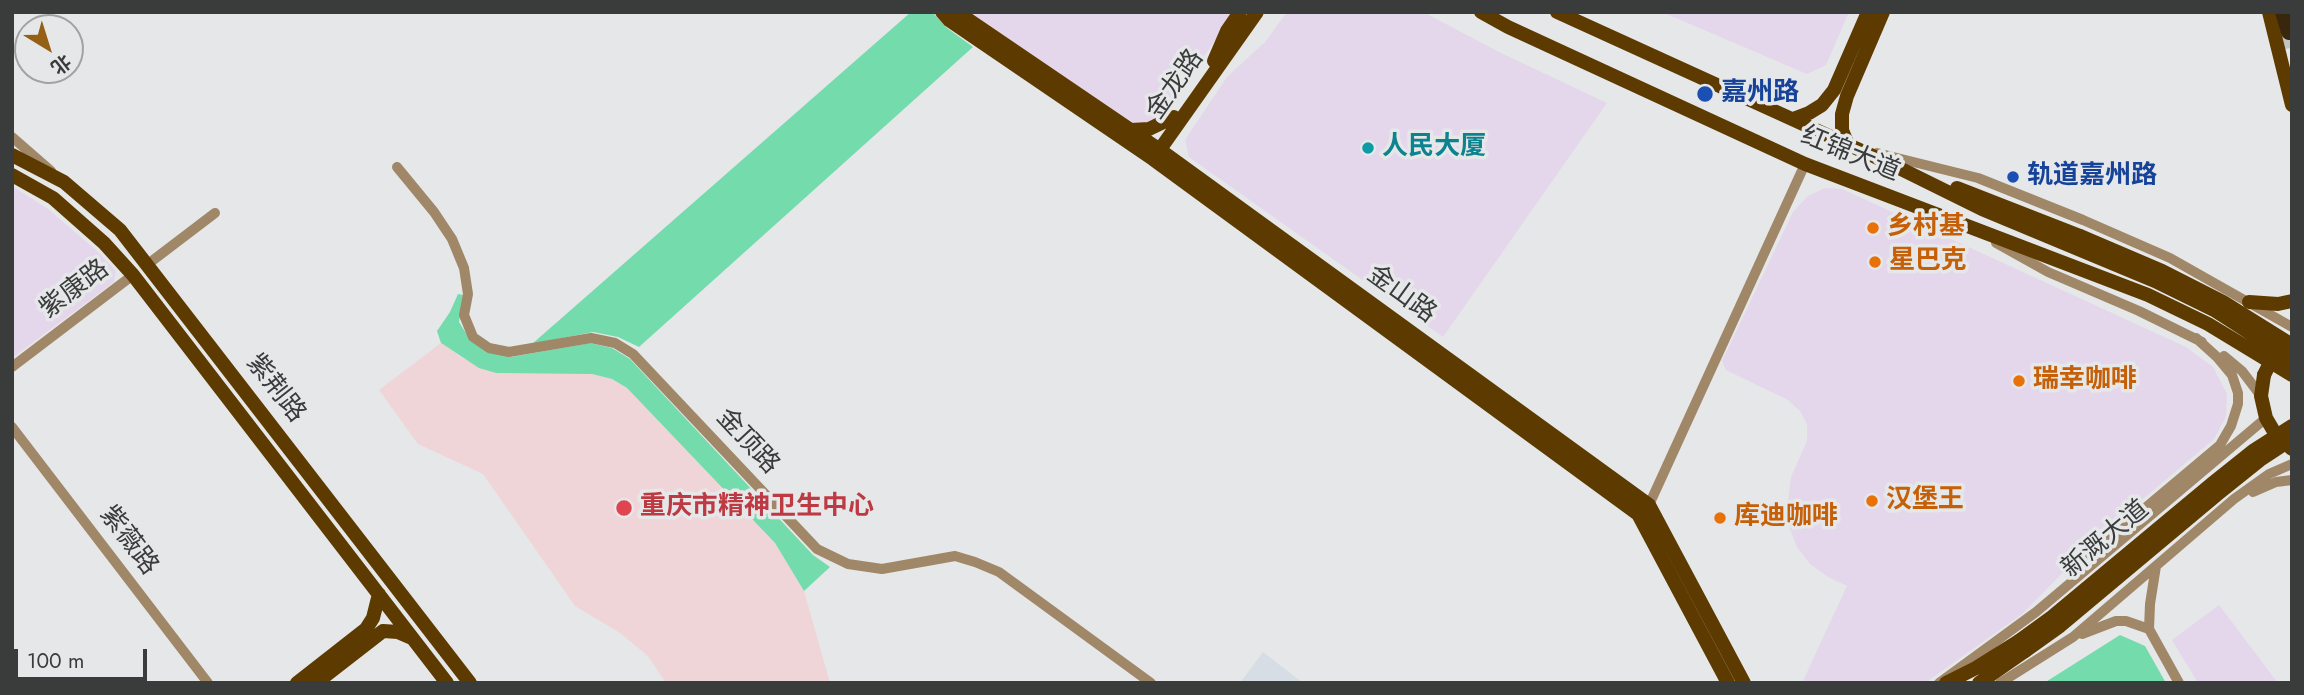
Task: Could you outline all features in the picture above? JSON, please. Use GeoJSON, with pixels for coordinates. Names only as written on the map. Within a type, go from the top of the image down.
{"type":"FeatureCollection","features":[{"type":"Feature","properties":{"kind":"highway"},"geometry":{"type":"LineString","coordinates":[[2283,12],[2289,32]]}},
{"type":"Feature","properties":{"kind":"main road","name":"金山路"},"geometry":{"type":"LineString","coordinates":[[943,12],[949,20],[1153,152],[1649,505],[1744,683]]}},
{"type":"Feature","properties":{"kind":"main road","name":"金山路"},"geometry":{"type":"LineString","coordinates":[[957,12],[1131,130],[1153,152],[1638,514],[1728,683]]}},
{"type":"Feature","properties":{"kind":"main road"},"geometry":{"type":"LineString","coordinates":[[1217,63],[1227,31],[1240,12]]}},
{"type":"Feature","properties":{"kind":"main road"},"geometry":{"type":"LineString","coordinates":[[1235,37],[1248,12]]}},
{"type":"Feature","properties":{"kind":"main road"},"geometry":{"type":"LineString","coordinates":[[1235,37],[1257,12]]}},
{"type":"Feature","properties":{"kind":"main road"},"geometry":{"type":"LineString","coordinates":[[1217,63],[1245,44],[1268,12]]}},
{"type":"Feature","properties":{"kind":"main road","name":"红锦大道"},"geometry":{"type":"LineString","coordinates":[[1481,12],[1508,27],[1805,164],[2148,295],[2208,324],[2292,375]]}},
{"type":"Feature","properties":{"kind":"main road","name":"红锦大道"},"geometry":{"type":"LineString","coordinates":[[1556,12],[1852,146],[1982,209],[2155,281],[2217,311],[2292,360]]}},
{"type":"Feature","properties":{"kind":"main road"},"geometry":{"type":"LineString","coordinates":[[1793,119],[1822,104],[1834,90],[1867,12]]}},
{"type":"Feature","properties":{"kind":"main road"},"geometry":{"type":"LineString","coordinates":[[1852,146],[1843,130],[1842,114],[1883,12]]}},
{"type":"Feature","properties":{"kind":"main road"},"geometry":{"type":"LineString","coordinates":[[2269,12],[2292,104]]}},
{"type":"Feature","properties":{"kind":"main road","name":"金龙路"},"geometry":{"type":"LineString","coordinates":[[1153,152],[1235,37]]}},
{"type":"Feature","properties":{"kind":"main road","name":"金龙路"},"geometry":{"type":"LineString","coordinates":[[1153,152],[1174,117],[1217,63]]}},
{"type":"Feature","properties":{"kind":"main road"},"geometry":{"type":"LineString","coordinates":[[1131,130],[1149,129],[1174,117]]}},
{"type":"Feature","properties":{"kind":"main road","name":"紫荆路"},"geometry":{"type":"LineString","coordinates":[[12,155],[64,182],[120,230],[470,683]]}},
{"type":"Feature","properties":{"kind":"main road"},"geometry":{"type":"LineString","coordinates":[[1895,166],[1988,199],[2162,271],[2223,302],[2289,344],[2273,357],[2264,375],[2261,396],[2266,418],[2276,435],[2292,449]]}},
{"type":"Feature","properties":{"kind":"main road","name":"紫荆路"},"geometry":{"type":"LineString","coordinates":[[12,176],[53,198],[104,243],[133,275],[447,683]]}},
{"type":"Feature","properties":{"kind":"main road"},"geometry":{"type":"LineString","coordinates":[[2249,302],[2278,304],[2292,301]]}},
{"type":"Feature","properties":{"kind":"main road","name":"新溉大道"},"geometry":{"type":"LineString","coordinates":[[1979,683],[2052,617],[2223,475],[2292,426]]}},
{"type":"Feature","properties":{"kind":"main road","name":"新溉大道"},"geometry":{"type":"LineString","coordinates":[[1946,683],[2060,626],[2229,484],[2292,439]]}},
{"type":"Feature","properties":{"kind":"main road"},"geometry":{"type":"LineString","coordinates":[[297,683],[366,629],[373,618],[379,594]]}},
{"type":"Feature","properties":{"kind":"main road"},"geometry":{"type":"LineString","coordinates":[[316,683],[383,631],[398,632],[412,638]]}},
{"type":"Feature","properties":{"kind":"street"},"geometry":{"type":"LineString","coordinates":[[12,137],[64,182]]}},
{"type":"Feature","properties":{"kind":"street","name":"红锦大道"},"geometry":{"type":"LineString","coordinates":[[1852,146],[1952,171],[2014,191],[2170,258],[2292,327]]}},
{"type":"Feature","properties":{"kind":"street"},"geometry":{"type":"LineString","coordinates":[[1649,505],[1805,164]]}},
{"type":"Feature","properties":{"kind":"street","name":"金顶路"},"geometry":{"type":"LineString","coordinates":[[397,167],[452,239],[464,268],[468,294],[464,315],[473,337],[489,348],[509,352],[590,338],[614,343],[633,354],[817,549],[848,564],[882,569],[956,556],[975,562],[999,572],[1151,683]]}},
{"type":"Feature","properties":{"kind":"street"},"geometry":{"type":"LineString","coordinates":[[148,264],[215,213]]}},
{"type":"Feature","properties":{"kind":"street","name":"红锦大道"},"geometry":{"type":"LineString","coordinates":[[1975,231],[2048,272],[2196,338],[2242,371],[2261,396]]}},
{"type":"Feature","properties":{"kind":"street","name":"紫康路"},"geometry":{"type":"LineString","coordinates":[[12,367],[133,275]]}},
{"type":"Feature","properties":{"kind":"street"},"geometry":{"type":"LineString","coordinates":[[2057,594],[2106,540],[2199,463],[2227,436],[2235,415],[2238,393],[2226,366],[2196,338]]}},
{"type":"Feature","properties":{"kind":"street","name":"新溉大道"},"geometry":{"type":"LineString","coordinates":[[1939,683],[2011,632],[2266,418]]}},
{"type":"Feature","properties":{"kind":"street","name":"紫薇路"},"geometry":{"type":"LineString","coordinates":[[12,427],[208,683]]}},
{"type":"Feature","properties":{"kind":"street"},"geometry":{"type":"LineString","coordinates":[[2199,463],[2238,441]]}},
{"type":"Feature","properties":{"kind":"street","name":"新溉大道"},"geometry":{"type":"LineString","coordinates":[[2000,683],[2073,637],[2234,499],[2269,474],[2292,464]]}},
{"type":"Feature","properties":{"kind":"street"},"geometry":{"type":"LineString","coordinates":[[2234,499],[2276,482],[2292,480]]}},
{"type":"Feature","properties":{"kind":"street"},"geometry":{"type":"LineString","coordinates":[[2155,566],[2149,629],[2179,683]]}},
{"type":"Feature","properties":{"kind":"street"},"geometry":{"type":"LineString","coordinates":[[2073,637],[2116,621],[2126,621],[2149,629]]}},
{"type":"Feature","properties":{"kind":"shaded area"},"geometry":{"type":"Polygon","coordinates":[[[969,12],[1234,12],[1167,112],[1159,120],[1133,125],[969,12]]]}},
{"type":"Feature","properties":{"kind":"shaded area"},"geometry":{"type":"Polygon","coordinates":[[[1287,12],[1423,12],[1503,54],[1607,103],[1443,337],[1189,157],[1185,140],[1227,77],[1265,42],[1287,12]]]}},
{"type":"Feature","properties":{"kind":"shaded area"},"geometry":{"type":"Polygon","coordinates":[[[1662,12],[1849,12],[1826,65],[1807,74],[1662,12]]]}},
{"type":"Feature","properties":{"kind":"shaded area"},"geometry":{"type":"Polygon","coordinates":[[[12,186],[48,209],[116,271],[114,282],[12,358],[12,186]]]}},
{"type":"Feature","properties":{"kind":"shaded area"},"geometry":{"type":"Polygon","coordinates":[[[1825,188],[1842,189],[2186,347],[2213,367],[2227,394],[2226,417],[2214,439],[2099,536],[2022,614],[1925,683],[1802,683],[1847,586],[1810,564],[1797,547],[1790,529],[1788,502],[1791,477],[1807,441],[1807,424],[1800,411],[1788,400],[1726,370],[1722,361],[1793,212],[1808,196],[1825,188]]]}},
{"type":"Feature","properties":{"kind":"shaded area","name":"重庆市精神卫生中心"},"geometry":{"type":"Polygon","coordinates":[[[441,343],[464,359],[592,374],[612,379],[627,388],[775,543],[804,591],[830,683],[666,683],[648,656],[620,633],[575,606],[483,474],[418,444],[379,390],[441,343]]]}},
{"type":"Feature","properties":{"kind":"shaded area"},"geometry":{"type":"Polygon","coordinates":[[[2219,605],[2278,683],[2198,683],[2172,640],[2219,605]]]}},
{"type":"Feature","properties":{"kind":"shaded area"},"geometry":{"type":"Polygon","coordinates":[[[1263,652],[1303,683],[1240,683],[1263,652]]]}},
{"type":"Feature","properties":{"kind":"green space"},"geometry":{"type":"Polygon","coordinates":[[[911,12],[932,12],[947,28],[973,47],[639,347],[618,337],[593,332],[532,344],[911,12]]]}},
{"type":"Feature","properties":{"kind":"green space"},"geometry":{"type":"Polygon","coordinates":[[[458,294],[463,295],[459,322],[471,341],[511,357],[590,343],[612,348],[630,359],[813,555],[830,567],[804,591],[775,543],[627,388],[612,379],[592,374],[496,373],[479,368],[441,343],[437,331],[458,294]]]}},
{"type":"Feature","properties":{"kind":"green space"},"geometry":{"type":"Polygon","coordinates":[[[2120,635],[2145,646],[2166,683],[2044,683],[2120,635]]]}},
{"type":"Feature","properties":{"kind":"tunnel"},"geometry":{"type":"LineString","coordinates":[[2289,32],[2292,48]]}},
{"type":"Feature","properties":{"kind":"place","name":"嘉州路"},"geometry":{"type":"Point","coordinates":[1705,94]}},
{"type":"Feature","properties":{"kind":"place","name":"人民大厦"},"geometry":{"type":"Point","coordinates":[1368,148]}},
{"type":"Feature","properties":{"kind":"place","name":"轨道嘉州路"},"geometry":{"type":"Point","coordinates":[2013,177]}},
{"type":"Feature","properties":{"kind":"place","name":"乡村基"},"geometry":{"type":"Point","coordinates":[1873,228]}},
{"type":"Feature","properties":{"kind":"place","name":"星巴克"},"geometry":{"type":"Point","coordinates":[1875,262]}},
{"type":"Feature","properties":{"kind":"place","name":"瑞幸咖啡"},"geometry":{"type":"Point","coordinates":[2019,381]}},
{"type":"Feature","properties":{"kind":"place","name":"汉堡王"},"geometry":{"type":"Point","coordinates":[1872,501]}},
{"type":"Feature","properties":{"kind":"place","name":"重庆市精神卫生中心"},"geometry":{"type":"Point","coordinates":[624,508]}},
{"type":"Feature","properties":{"kind":"place","name":"库迪咖啡"},"geometry":{"type":"Point","coordinates":[1720,518]}}]}
